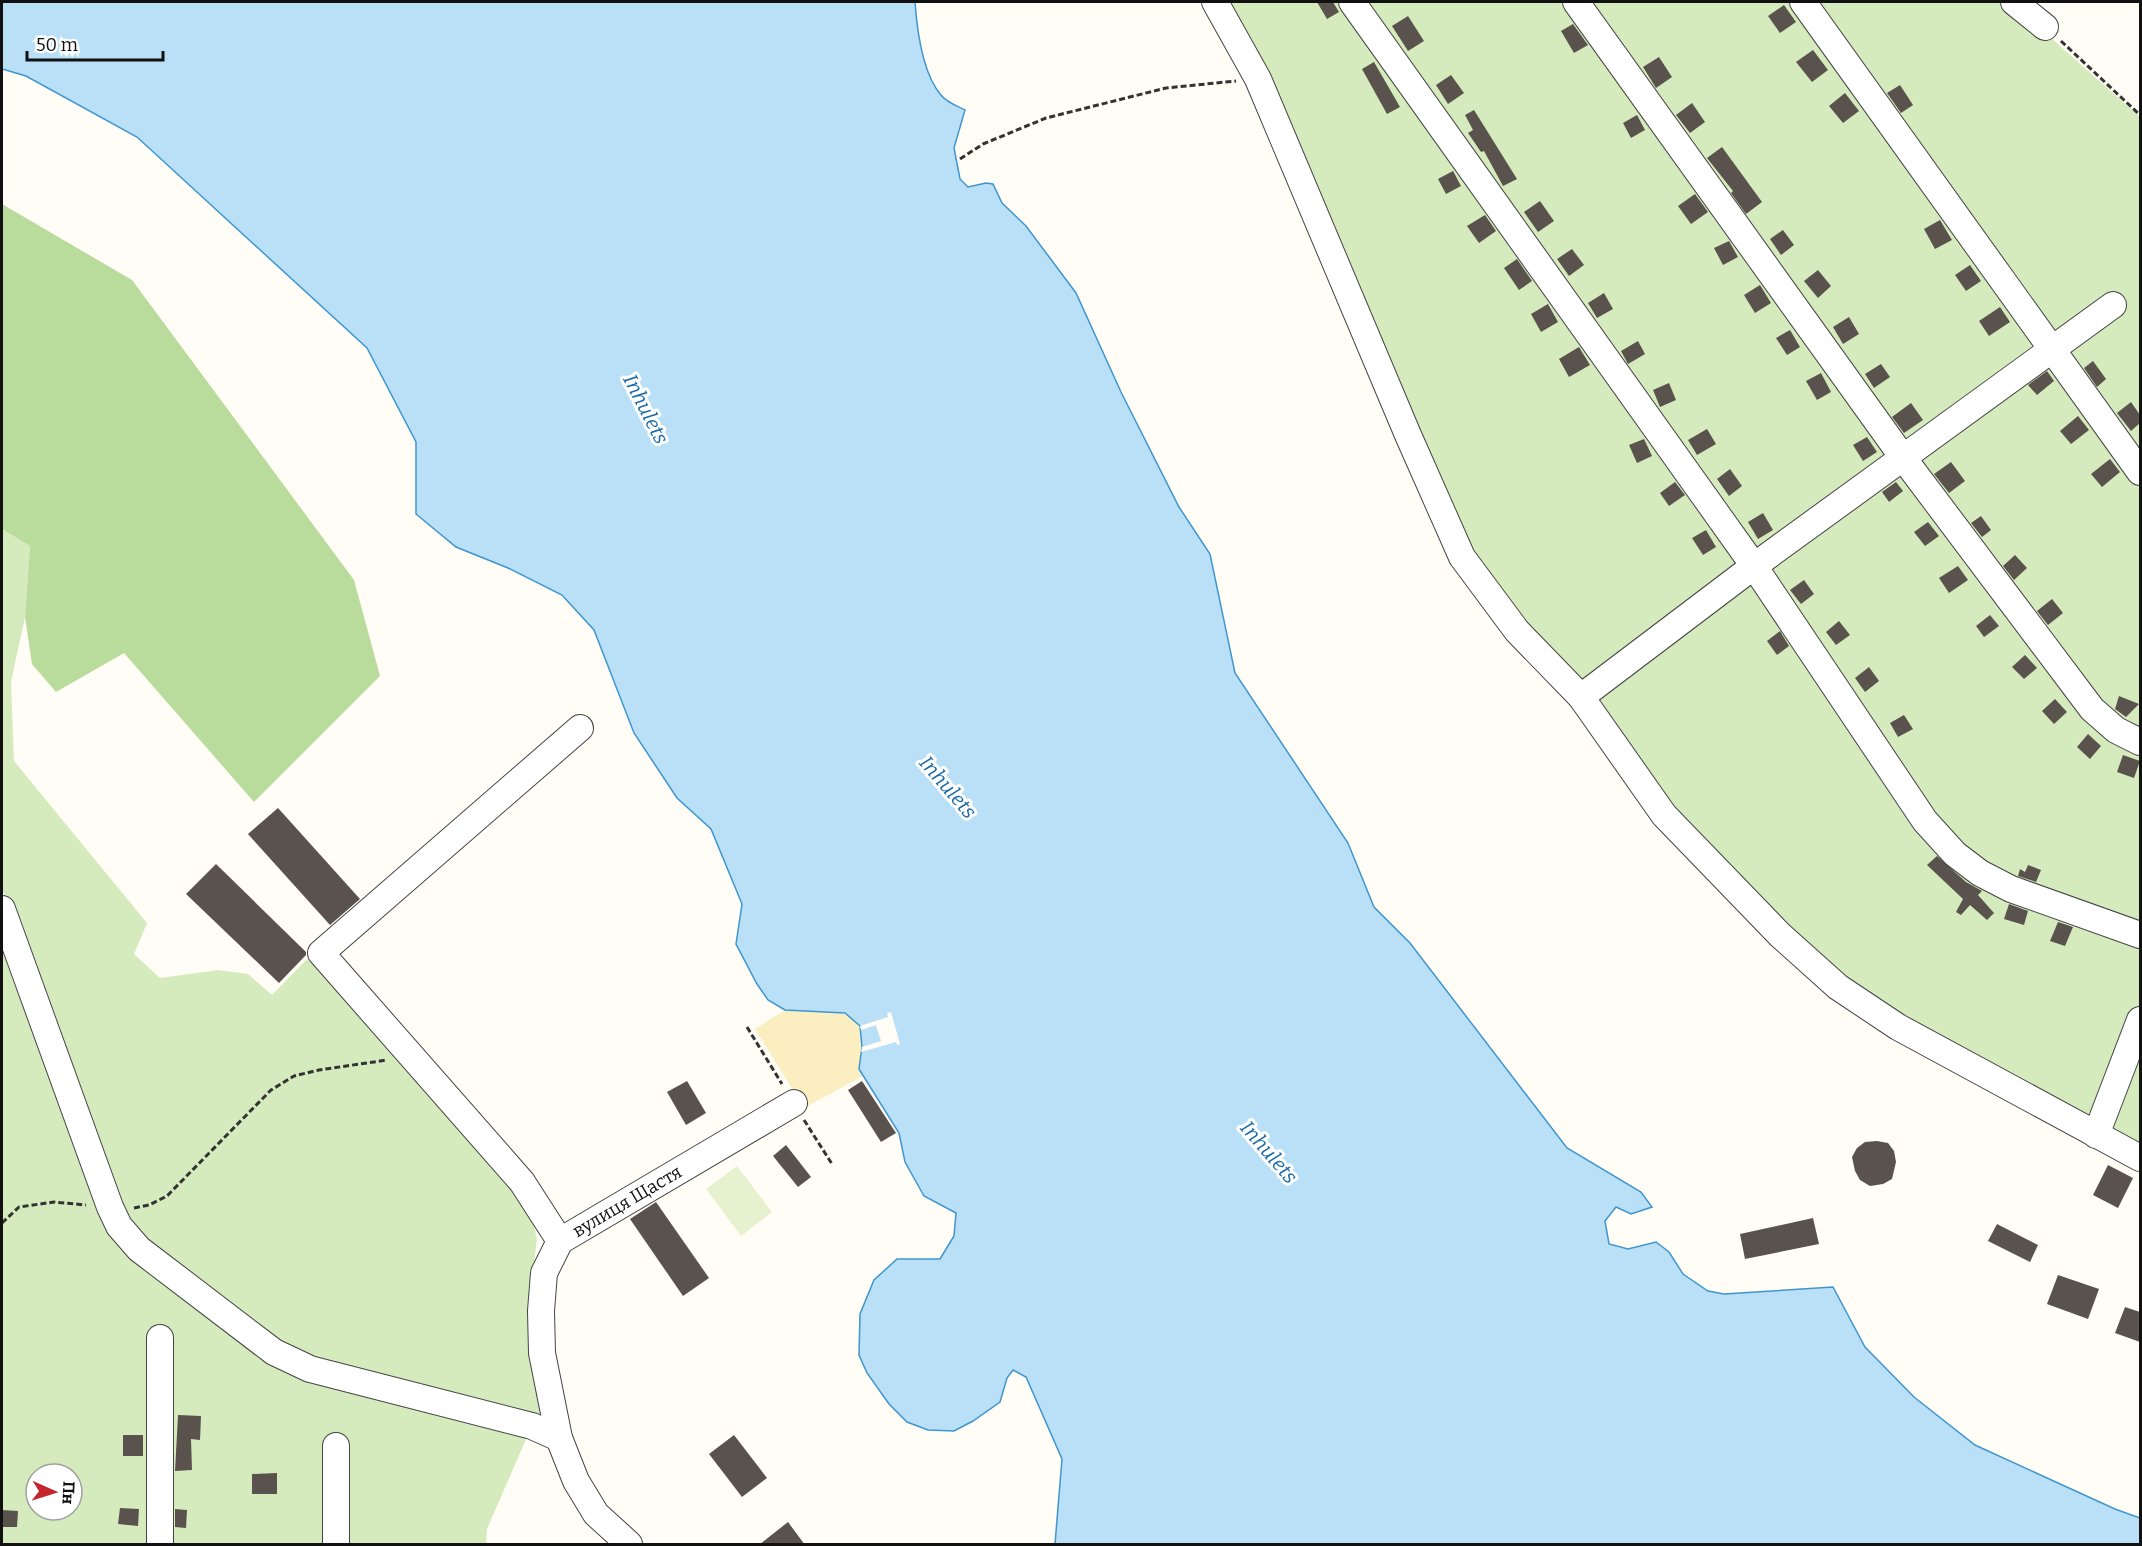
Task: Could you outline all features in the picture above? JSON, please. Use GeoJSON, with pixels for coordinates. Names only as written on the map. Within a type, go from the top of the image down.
{"type":"FeatureCollection","features":[{"type":"Feature","properties":{"kind":"street"},"geometry":{"type":"LineString","coordinates":[[1215,2],[1258,79],[1462,557],[1517,631],[1581,698],[1664,815],[1780,935],[1838,987],[1898,1027],[2140,1158]]}},
{"type":"Feature","properties":{"kind":"street"},"geometry":{"type":"LineString","coordinates":[[1352,2],[1754,566],[1924,821],[1955,854],[1980,873],[2011,889],[2140,935]]}},
{"type":"Feature","properties":{"kind":"street"},"geometry":{"type":"LineString","coordinates":[[1576,2],[1904,459],[2092,709],[2116,730],[2140,742]]}},
{"type":"Feature","properties":{"kind":"street"},"geometry":{"type":"LineString","coordinates":[[1803,2],[2140,472]]}},
{"type":"Feature","properties":{"kind":"street"},"geometry":{"type":"LineString","coordinates":[[2014,2],[2045,27]]}},
{"type":"Feature","properties":{"kind":"street"},"geometry":{"type":"LineString","coordinates":[[1581,698],[1754,566],[2113,305]]}},
{"type":"Feature","properties":{"kind":"street"},"geometry":{"type":"LineString","coordinates":[[560,1241],[522,1182],[321,953],[580,728]]}},
{"type":"Feature","properties":{"kind":"street"},"geometry":{"type":"LineString","coordinates":[[2,909],[110,1207],[119,1226],[139,1249],[274,1352],[310,1369],[532,1426],[559,1438]]}},
{"type":"Feature","properties":{"kind":"street"},"geometry":{"type":"LineString","coordinates":[[2096,1135],[2140,1020]]}},
{"type":"Feature","properties":{"kind":"street","name":"вулиця Щастя"},"geometry":{"type":"LineString","coordinates":[[628,1545],[596,1514],[576,1481],[559,1438],[542,1353],[541,1311],[544,1273],[560,1241],[794,1103]]}},
{"type":"Feature","properties":{"kind":"street"},"geometry":{"type":"LineString","coordinates":[[160,1338],[160,1545]]}},
{"type":"Feature","properties":{"kind":"street"},"geometry":{"type":"LineString","coordinates":[[336,1446],[336,1545]]}},
{"type":"Feature","properties":{"kind":"path"},"geometry":{"type":"LineString","coordinates":[[2045,27],[2140,115]]}},
{"type":"Feature","properties":{"kind":"path"},"geometry":{"type":"LineString","coordinates":[[960,159],[983,144],[1046,118],[1166,88],[1258,79]]}},
{"type":"Feature","properties":{"kind":"path"},"geometry":{"type":"LineString","coordinates":[[2,1223],[19,1207],[54,1202],[138,1208],[167,1196],[272,1090],[294,1076],[319,1070],[412,1057]]}},
{"type":"Feature","properties":{"kind":"green space"},"geometry":{"type":"Polygon","coordinates":[[[1215,2],[2028,2],[2051,38],[2140,117],[2140,1158],[1898,1027],[1780,935],[1462,557],[1215,2]]]}},
{"type":"Feature","properties":{"kind":"green space"},"geometry":{"type":"Polygon","coordinates":[[[2,204],[132,280],[354,580],[380,676],[254,802],[124,653],[56,692],[32,664],[25,617],[30,546],[2,529],[2,204]]]}},
{"type":"Feature","properties":{"kind":"green space"},"geometry":{"type":"Polygon","coordinates":[[[2,529],[30,546],[25,617],[11,682],[14,761],[147,923],[134,954],[160,978],[218,970],[248,974],[272,995],[308,958],[516,1191],[530,1211],[537,1239],[533,1270],[549,1422],[314,1361],[277,1343],[148,1245],[116,1201],[2,889],[2,529]]]}},
{"type":"Feature","properties":{"kind":"green space"},"geometry":{"type":"Polygon","coordinates":[[[2,939],[102,1215],[270,1359],[527,1437],[487,1529],[486,1544],[2,1544],[2,939]]]}},
{"type":"Feature","properties":{"kind":"green space"},"geometry":{"type":"Polygon","coordinates":[[[737,1166],[772,1212],[741,1236],[706,1189],[737,1166]]]}},
{"type":"Feature","properties":{"kind":"sand"},"geometry":{"type":"Polygon","coordinates":[[[785,1010],[837,1012],[855,1020],[863,1036],[859,1069],[863,1076],[804,1108],[755,1029],[785,1010]]]}},
{"type":"Feature","properties":{"kind":"water","name":"Inhulets"},"geometry":{"type":"Polygon","coordinates":[[[2,2],[915,2],[919,38],[929,75],[943,97],[965,110],[954,148],[960,179],[968,187],[986,183],[993,184],[1002,203],[1026,226],[1076,293],[1121,392],[1179,507],[1210,554],[1235,673],[1348,843],[1374,907],[1410,943],[1567,1148],[1641,1192],[1652,1207],[1631,1214],[1616,1207],[1605,1221],[1609,1244],[1628,1249],[1656,1242],[1669,1252],[1683,1274],[1708,1291],[1724,1294],[1833,1287],[1865,1347],[1914,1397],[1975,1445],[2115,1509],[2140,1518],[2140,1544],[1055,1544],[1062,1459],[1026,1377],[1013,1370],[1007,1378],[1000,1402],[954,1431],[928,1430],[907,1422],[889,1404],[867,1373],[859,1355],[860,1314],[874,1280],[897,1259],[940,1259],[954,1236],[956,1213],[924,1196],[905,1162],[899,1133],[859,1069],[862,1047],[860,1026],[845,1013],[785,1010],[768,1000],[757,984],[736,944],[742,904],[711,829],[677,798],[634,733],[594,630],[562,595],[508,568],[456,547],[416,514],[416,442],[367,348],[137,137],[26,76],[2,69],[2,2]]]}},
{"type":"Feature","properties":{"kind":"pier"},"geometry":{"type":"Polygon","coordinates":[[[891,1012],[900,1044],[897,1045],[896,1042],[861,1052],[862,1047],[881,1041],[876,1025],[861,1030],[860,1026],[888,1017],[887,1013],[891,1012]]]}},
{"type":"Feature","properties":{"kind":"building"},"geometry":{"type":"Polygon","coordinates":[[[1317,2],[1333,2],[1339,12],[1327,19],[1317,2]]]}},
{"type":"Feature","properties":{"kind":"building"},"geometry":{"type":"Polygon","coordinates":[[[1784,5],[1796,22],[1780,33],[1768,16],[1784,5]]]}},
{"type":"Feature","properties":{"kind":"building"},"geometry":{"type":"Polygon","coordinates":[[[1408,16],[1424,41],[1408,51],[1392,26],[1408,16]]]}},
{"type":"Feature","properties":{"kind":"building"},"geometry":{"type":"Polygon","coordinates":[[[1573,24],[1588,45],[1574,53],[1561,31],[1573,24]]]}},
{"type":"Feature","properties":{"kind":"building"},"geometry":{"type":"Polygon","coordinates":[[[1813,50],[1828,70],[1812,82],[1796,62],[1813,50]]]}},
{"type":"Feature","properties":{"kind":"building"},"geometry":{"type":"Polygon","coordinates":[[[1659,57],[1672,77],[1656,88],[1643,67],[1659,57]]]}},
{"type":"Feature","properties":{"kind":"building"},"geometry":{"type":"Polygon","coordinates":[[[1374,62],[1400,107],[1387,114],[1362,69],[1374,62]]]}},
{"type":"Feature","properties":{"kind":"building"},"geometry":{"type":"Polygon","coordinates":[[[1451,75],[1464,93],[1448,104],[1436,85],[1451,75]]]}},
{"type":"Feature","properties":{"kind":"building"},"geometry":{"type":"Polygon","coordinates":[[[1900,85],[1913,105],[1901,113],[1887,93],[1900,85]]]}},
{"type":"Feature","properties":{"kind":"building"},"geometry":{"type":"Polygon","coordinates":[[[1845,93],[1859,111],[1843,123],[1829,106],[1845,93]]]}},
{"type":"Feature","properties":{"kind":"building"},"geometry":{"type":"Polygon","coordinates":[[[1692,103],[1705,122],[1690,133],[1676,115],[1692,103]]]}},
{"type":"Feature","properties":{"kind":"building"},"geometry":{"type":"Polygon","coordinates":[[[1474,110],[1517,179],[1503,186],[1484,151],[1481,152],[1468,133],[1473,130],[1465,115],[1474,110]]]}},
{"type":"Feature","properties":{"kind":"building"},"geometry":{"type":"Polygon","coordinates":[[[1637,115],[1645,130],[1631,138],[1623,123],[1637,115]]]}},
{"type":"Feature","properties":{"kind":"building"},"geometry":{"type":"Polygon","coordinates":[[[1722,147],[1762,202],[1746,214],[1731,193],[1733,191],[1707,158],[1722,147]]]}},
{"type":"Feature","properties":{"kind":"building"},"geometry":{"type":"Polygon","coordinates":[[[1453,171],[1461,186],[1446,194],[1438,179],[1453,171]]]}},
{"type":"Feature","properties":{"kind":"building"},"geometry":{"type":"Polygon","coordinates":[[[1695,194],[1708,212],[1691,224],[1678,206],[1695,194]]]}},
{"type":"Feature","properties":{"kind":"building"},"geometry":{"type":"Polygon","coordinates":[[[1540,201],[1554,221],[1538,232],[1524,212],[1540,201]]]}},
{"type":"Feature","properties":{"kind":"building"},"geometry":{"type":"Polygon","coordinates":[[[1485,215],[1496,231],[1479,243],[1467,226],[1485,215]]]}},
{"type":"Feature","properties":{"kind":"building"},"geometry":{"type":"Polygon","coordinates":[[[1940,220],[1952,240],[1935,249],[1924,229],[1940,220]]]}},
{"type":"Feature","properties":{"kind":"building"},"geometry":{"type":"Polygon","coordinates":[[[1783,230],[1794,245],[1781,255],[1770,239],[1783,230]]]}},
{"type":"Feature","properties":{"kind":"building"},"geometry":{"type":"Polygon","coordinates":[[[1729,241],[1738,257],[1723,265],[1714,248],[1729,241]]]}},
{"type":"Feature","properties":{"kind":"building"},"geometry":{"type":"Polygon","coordinates":[[[1572,249],[1584,265],[1569,276],[1557,259],[1572,249]]]}},
{"type":"Feature","properties":{"kind":"building"},"geometry":{"type":"Polygon","coordinates":[[[1517,259],[1532,281],[1519,290],[1504,268],[1517,259]]]}},
{"type":"Feature","properties":{"kind":"building"},"geometry":{"type":"Polygon","coordinates":[[[1970,265],[1981,281],[1966,291],[1955,275],[1970,265]]]}},
{"type":"Feature","properties":{"kind":"building"},"geometry":{"type":"Polygon","coordinates":[[[1818,270],[1831,286],[1818,298],[1804,281],[1818,270]]]}},
{"type":"Feature","properties":{"kind":"building"},"geometry":{"type":"Polygon","coordinates":[[[1760,285],[1771,303],[1755,313],[1744,295],[1760,285]]]}},
{"type":"Feature","properties":{"kind":"building"},"geometry":{"type":"Polygon","coordinates":[[[1604,293],[1613,309],[1597,318],[1588,303],[1604,293]]]}},
{"type":"Feature","properties":{"kind":"building"},"geometry":{"type":"Polygon","coordinates":[[[1548,304],[1558,322],[1541,332],[1531,314],[1548,304]]]}},
{"type":"Feature","properties":{"kind":"building"},"geometry":{"type":"Polygon","coordinates":[[[2000,307],[2010,322],[1989,336],[1979,321],[2000,307]]]}},
{"type":"Feature","properties":{"kind":"building"},"geometry":{"type":"Polygon","coordinates":[[[1849,317],[1859,334],[1843,344],[1833,327],[1849,317]]]}},
{"type":"Feature","properties":{"kind":"building"},"geometry":{"type":"Polygon","coordinates":[[[1790,330],[1800,347],[1787,355],[1776,338],[1790,330]]]}},
{"type":"Feature","properties":{"kind":"building"},"geometry":{"type":"Polygon","coordinates":[[[1638,341],[1645,354],[1628,364],[1621,351],[1638,341]]]}},
{"type":"Feature","properties":{"kind":"building"},"geometry":{"type":"Polygon","coordinates":[[[1579,347],[1590,365],[1569,377],[1559,359],[1579,347]]]}},
{"type":"Feature","properties":{"kind":"building"},"geometry":{"type":"Polygon","coordinates":[[[2093,361],[2106,379],[2097,387],[2084,368],[2093,361]]]}},
{"type":"Feature","properties":{"kind":"building"},"geometry":{"type":"Polygon","coordinates":[[[1881,364],[1890,377],[1874,388],[1865,374],[1881,364]]]}},
{"type":"Feature","properties":{"kind":"building"},"geometry":{"type":"Polygon","coordinates":[[[2047,371],[2054,381],[2037,395],[2028,385],[2047,371]]]}},
{"type":"Feature","properties":{"kind":"building"},"geometry":{"type":"Polygon","coordinates":[[[1821,373],[1831,392],[1817,400],[1806,381],[1821,373]]]}},
{"type":"Feature","properties":{"kind":"building"},"geometry":{"type":"Polygon","coordinates":[[[1669,383],[1676,400],[1660,407],[1653,390],[1669,383]]]}},
{"type":"Feature","properties":{"kind":"building"},"geometry":{"type":"Polygon","coordinates":[[[2131,402],[2140,415],[2140,423],[2131,431],[2117,413],[2131,402]]]}},
{"type":"Feature","properties":{"kind":"building"},"geometry":{"type":"Polygon","coordinates":[[[1911,403],[1923,420],[1904,433],[1892,417],[1911,403]]]}},
{"type":"Feature","properties":{"kind":"building"},"geometry":{"type":"Polygon","coordinates":[[[2078,416],[2089,430],[2071,444],[2060,431],[2078,416]]]}},
{"type":"Feature","properties":{"kind":"building"},"geometry":{"type":"Polygon","coordinates":[[[1707,429],[1716,444],[1697,455],[1688,440],[1707,429]]]}},
{"type":"Feature","properties":{"kind":"building"},"geometry":{"type":"Polygon","coordinates":[[[1867,437],[1877,452],[1863,461],[1853,445],[1867,437]]]}},
{"type":"Feature","properties":{"kind":"building"},"geometry":{"type":"Polygon","coordinates":[[[1644,439],[1652,456],[1637,463],[1629,445],[1644,439]]]}},
{"type":"Feature","properties":{"kind":"building"},"geometry":{"type":"Polygon","coordinates":[[[2110,459],[2120,472],[2102,487],[2091,474],[2110,459]]]}},
{"type":"Feature","properties":{"kind":"building"},"geometry":{"type":"Polygon","coordinates":[[[1951,462],[1965,481],[1949,493],[1934,474],[1951,462]]]}},
{"type":"Feature","properties":{"kind":"building"},"geometry":{"type":"Polygon","coordinates":[[[1730,469],[1742,486],[1729,496],[1717,479],[1730,469]]]}},
{"type":"Feature","properties":{"kind":"building"},"geometry":{"type":"Polygon","coordinates":[[[1675,482],[1685,495],[1669,506],[1660,493],[1675,482]]]}},
{"type":"Feature","properties":{"kind":"building"},"geometry":{"type":"Polygon","coordinates":[[[1896,482],[1903,491],[1889,502],[1882,492],[1896,482]]]}},
{"type":"Feature","properties":{"kind":"building"},"geometry":{"type":"Polygon","coordinates":[[[1763,513],[1773,530],[1758,539],[1748,522],[1763,513]]]}},
{"type":"Feature","properties":{"kind":"building"},"geometry":{"type":"Polygon","coordinates":[[[1981,516],[1991,530],[1982,537],[1971,523],[1981,516]]]}},
{"type":"Feature","properties":{"kind":"building"},"geometry":{"type":"Polygon","coordinates":[[[1928,522],[1939,536],[1925,546],[1914,532],[1928,522]]]}},
{"type":"Feature","properties":{"kind":"building"},"geometry":{"type":"Polygon","coordinates":[[[1706,530],[1716,547],[1703,555],[1692,538],[1706,530]]]}},
{"type":"Feature","properties":{"kind":"building"},"geometry":{"type":"Polygon","coordinates":[[[2015,555],[2027,568],[2014,580],[2003,566],[2015,555]]]}},
{"type":"Feature","properties":{"kind":"building"},"geometry":{"type":"Polygon","coordinates":[[[1958,566],[1968,580],[1949,593],[1939,578],[1958,566]]]}},
{"type":"Feature","properties":{"kind":"building"},"geometry":{"type":"Polygon","coordinates":[[[1804,580],[1814,594],[1801,604],[1790,590],[1804,580]]]}},
{"type":"Feature","properties":{"kind":"building"},"geometry":{"type":"Polygon","coordinates":[[[2052,599],[2063,613],[2048,625],[2037,611],[2052,599]]]}},
{"type":"Feature","properties":{"kind":"building"},"geometry":{"type":"Polygon","coordinates":[[[1990,615],[1999,626],[1984,637],[1976,626],[1990,615]]]}},
{"type":"Feature","properties":{"kind":"building"},"geometry":{"type":"Polygon","coordinates":[[[1839,621],[1850,635],[1836,645],[1826,632],[1839,621]]]}},
{"type":"Feature","properties":{"kind":"building"},"geometry":{"type":"Polygon","coordinates":[[[1780,631],[1789,646],[1777,655],[1767,641],[1780,631]]]}},
{"type":"Feature","properties":{"kind":"building"},"geometry":{"type":"Polygon","coordinates":[[[2025,655],[2037,668],[2024,679],[2012,667],[2025,655]]]}},
{"type":"Feature","properties":{"kind":"building"},"geometry":{"type":"Polygon","coordinates":[[[1869,667],[1879,681],[1865,692],[1855,678],[1869,667]]]}},
{"type":"Feature","properties":{"kind":"building"},"geometry":{"type":"Polygon","coordinates":[[[2119,696],[2139,704],[2126,717],[2115,709],[2119,696]]]}},
{"type":"Feature","properties":{"kind":"building"},"geometry":{"type":"Polygon","coordinates":[[[2055,699],[2067,712],[2054,724],[2042,711],[2055,699]]]}},
{"type":"Feature","properties":{"kind":"building"},"geometry":{"type":"Polygon","coordinates":[[[1904,715],[1913,729],[1898,737],[1890,723],[1904,715]]]}},
{"type":"Feature","properties":{"kind":"building"},"geometry":{"type":"Polygon","coordinates":[[[2088,734],[2101,746],[2090,759],[2077,747],[2088,734]]]}},
{"type":"Feature","properties":{"kind":"building"},"geometry":{"type":"Polygon","coordinates":[[[2123,755],[2140,761],[2134,778],[2117,772],[2123,755]]]}},
{"type":"Feature","properties":{"kind":"building"},"geometry":{"type":"Polygon","coordinates":[[[278,808],[360,899],[330,925],[248,834],[278,808]]]}},
{"type":"Feature","properties":{"kind":"building"},"geometry":{"type":"Polygon","coordinates":[[[1937,856],[1966,882],[1982,891],[1978,895],[1994,913],[1987,920],[1970,905],[1961,915],[1956,912],[1963,899],[1927,865],[1937,856]]]}},
{"type":"Feature","properties":{"kind":"building"},"geometry":{"type":"Polygon","coordinates":[[[216,864],[306,952],[306,955],[279,983],[186,894],[216,864]]]}},
{"type":"Feature","properties":{"kind":"building"},"geometry":{"type":"Polygon","coordinates":[[[2028,865],[2041,870],[2036,882],[2018,876],[2020,869],[2025,872],[2028,865]]]}},
{"type":"Feature","properties":{"kind":"building"},"geometry":{"type":"Polygon","coordinates":[[[2009,904],[2028,911],[2024,925],[2004,919],[2009,904]]]}},
{"type":"Feature","properties":{"kind":"building"},"geometry":{"type":"Polygon","coordinates":[[[2058,922],[2073,927],[2065,946],[2050,941],[2058,922]]]}},
{"type":"Feature","properties":{"kind":"building"},"geometry":{"type":"Polygon","coordinates":[[[687,1081],[706,1113],[686,1125],[667,1092],[687,1081]]]}},
{"type":"Feature","properties":{"kind":"building"},"geometry":{"type":"Polygon","coordinates":[[[862,1081],[896,1133],[881,1142],[848,1090],[862,1081]]]}},
{"type":"Feature","properties":{"kind":"building"},"geometry":{"type":"Polygon","coordinates":[[[1865,1142],[1888,1143],[1894,1151],[1896,1162],[1892,1179],[1883,1184],[1870,1186],[1860,1180],[1852,1157],[1857,1148],[1865,1142]]]}},
{"type":"Feature","properties":{"kind":"building"},"geometry":{"type":"Polygon","coordinates":[[[786,1145],[811,1177],[798,1187],[773,1156],[786,1145]]]}},
{"type":"Feature","properties":{"kind":"building"},"geometry":{"type":"Polygon","coordinates":[[[2108,1165],[2133,1178],[2118,1208],[2093,1195],[2108,1165]]]}},
{"type":"Feature","properties":{"kind":"building"},"geometry":{"type":"Polygon","coordinates":[[[656,1202],[709,1278],[683,1296],[630,1219],[656,1202]]]}},
{"type":"Feature","properties":{"kind":"building"},"geometry":{"type":"Polygon","coordinates":[[[1813,1218],[1819,1244],[1745,1259],[1740,1234],[1813,1218]]]}},
{"type":"Feature","properties":{"kind":"building"},"geometry":{"type":"Polygon","coordinates":[[[1997,1224],[2038,1245],[2030,1262],[1988,1241],[1997,1224]]]}},
{"type":"Feature","properties":{"kind":"building"},"geometry":{"type":"Polygon","coordinates":[[[2058,1275],[2099,1289],[2088,1319],[2047,1304],[2058,1275]]]}},
{"type":"Feature","properties":{"kind":"building"},"geometry":{"type":"Polygon","coordinates":[[[2125,1307],[2140,1312],[2140,1342],[2115,1333],[2125,1307]]]}},
{"type":"Feature","properties":{"kind":"building"},"geometry":{"type":"Polygon","coordinates":[[[178,1415],[201,1416],[200,1440],[191,1439],[192,1470],[175,1471],[178,1415]]]}},
{"type":"Feature","properties":{"kind":"building"},"geometry":{"type":"Polygon","coordinates":[[[123,1435],[143,1435],[143,1456],[123,1456],[123,1435]]]}},
{"type":"Feature","properties":{"kind":"building"},"geometry":{"type":"Polygon","coordinates":[[[734,1435],[767,1478],[742,1497],[709,1454],[734,1435]]]}},
{"type":"Feature","properties":{"kind":"building"},"geometry":{"type":"Polygon","coordinates":[[[277,1473],[277,1494],[252,1494],[252,1474],[277,1473]]]}},
{"type":"Feature","properties":{"kind":"building"},"geometry":{"type":"Polygon","coordinates":[[[120,1508],[139,1509],[138,1526],[118,1524],[120,1508]]]}},
{"type":"Feature","properties":{"kind":"building"},"geometry":{"type":"Polygon","coordinates":[[[175,1509],[187,1510],[186,1528],[175,1527],[175,1509]]]}},
{"type":"Feature","properties":{"kind":"building"},"geometry":{"type":"Polygon","coordinates":[[[2,1510],[18,1511],[17,1527],[2,1527],[2,1510]]]}},
{"type":"Feature","properties":{"kind":"building"},"geometry":{"type":"Polygon","coordinates":[[[788,1522],[805,1545],[759,1545],[788,1522]]]}}]}
